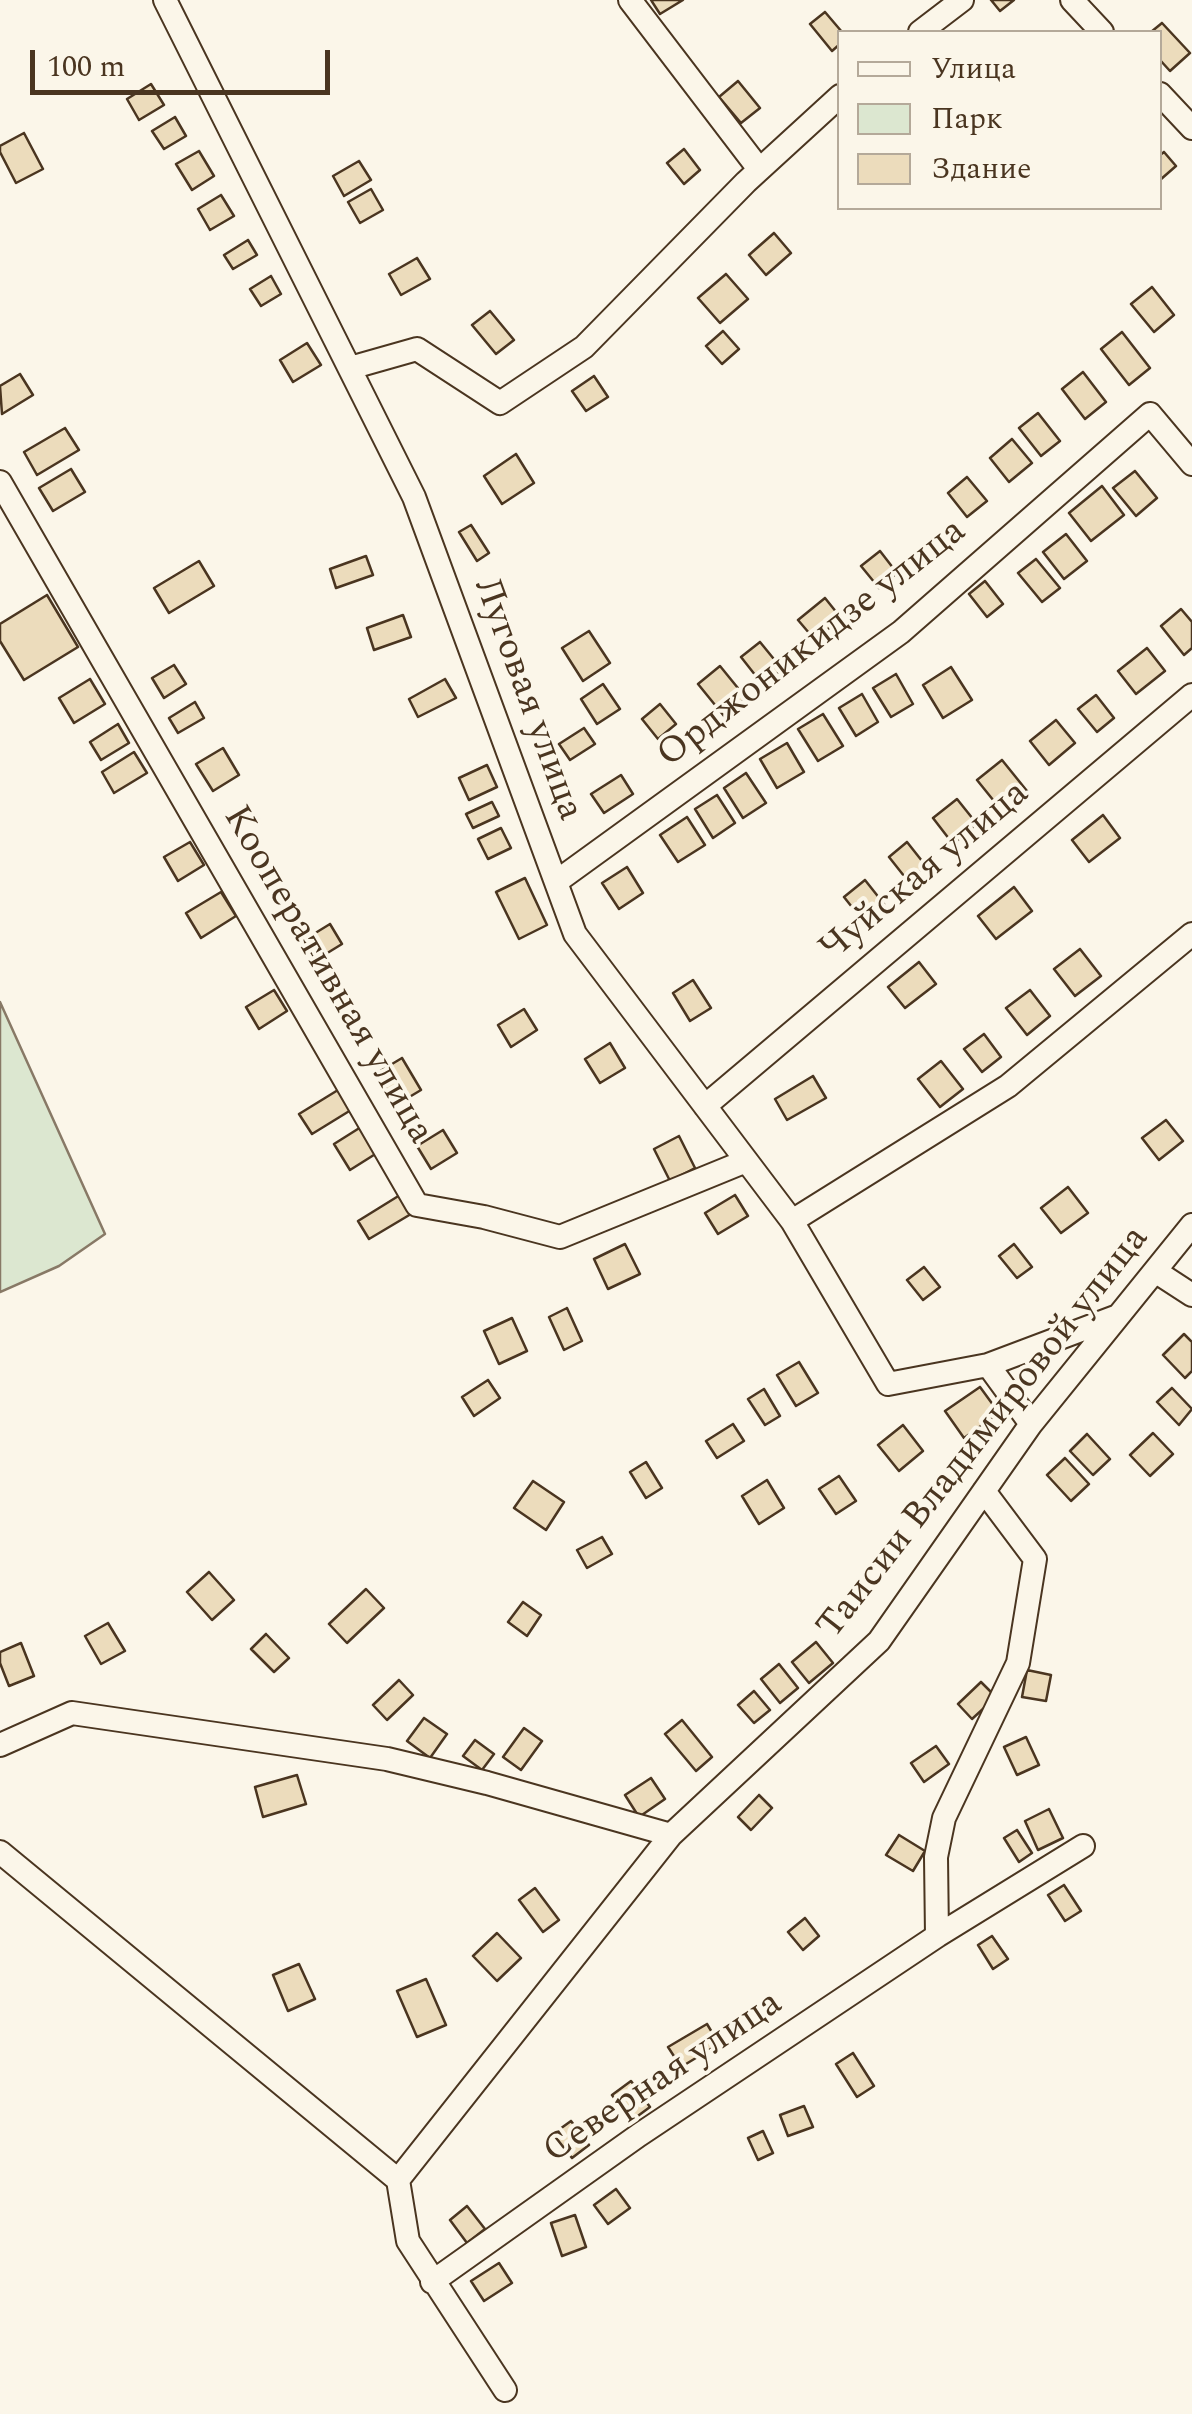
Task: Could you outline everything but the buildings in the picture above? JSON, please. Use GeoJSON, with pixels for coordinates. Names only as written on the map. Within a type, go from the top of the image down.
{"type":"FeatureCollection","features":[{"type":"Feature","properties":{"kind":"street","name":"Луговая улица"},"geometry":{"type":"LineString","coordinates":[[165,0],[414,497],[575,934],[792,1221],[888,1384],[988,1364]]}},
{"type":"Feature","properties":{"kind":"street"},"geometry":{"type":"LineString","coordinates":[[630,0],[759,169]]}},
{"type":"Feature","properties":{"kind":"street"},"geometry":{"type":"LineString","coordinates":[[923,30],[962,0]]}},
{"type":"Feature","properties":{"kind":"street"},"geometry":{"type":"LineString","coordinates":[[1072,0],[1100,30]]}},
{"type":"Feature","properties":{"kind":"street"},"geometry":{"type":"LineString","coordinates":[[1162,96],[1192,128]]}},
{"type":"Feature","properties":{"kind":"street"},"geometry":{"type":"LineString","coordinates":[[350,368],[417,349],[500,403],[584,347],[759,169],[837,99]]}},
{"type":"Feature","properties":{"kind":"street","name":"Орджоникидзе улица"},"geometry":{"type":"LineString","coordinates":[[556,882],[901,632],[1150,414],[1192,464]]}},
{"type":"Feature","properties":{"kind":"street","name":"Кооперативная улица"},"geometry":{"type":"LineString","coordinates":[[0,482],[417,1205],[560,1237],[746,1161]]}},
{"type":"Feature","properties":{"kind":"street","name":"Чуйская улица"},"geometry":{"type":"LineString","coordinates":[[705,1106],[1192,694]]}},
{"type":"Feature","properties":{"kind":"street"},"geometry":{"type":"LineString","coordinates":[[792,1221],[1008,1086],[1192,934]]}},
{"type":"Feature","properties":{"kind":"street","name":"Таисии Владимировой улица"},"geometry":{"type":"LineString","coordinates":[[398,2180],[671,1835],[878,1641],[1031,1424],[1192,1225]]}},
{"type":"Feature","properties":{"kind":"street"},"geometry":{"type":"LineString","coordinates":[[1155,1271],[1192,1295]]}},
{"type":"Feature","properties":{"kind":"street"},"geometry":{"type":"LineString","coordinates":[[1031,1424],[988,1364],[1118,1316]]}},
{"type":"Feature","properties":{"kind":"street"},"geometry":{"type":"LineString","coordinates":[[937,1936],[936,1856],[944,1818],[1018,1663],[1036,1559],[984,1491]]}},
{"type":"Feature","properties":{"kind":"street"},"geometry":{"type":"LineString","coordinates":[[0,1745],[72,1713],[386,1759],[671,1835]]}},
{"type":"Feature","properties":{"kind":"street","name":"Северная улица"},"geometry":{"type":"LineString","coordinates":[[432,2282],[639,2135],[937,1936],[1083,1846]]}},
{"type":"Feature","properties":{"kind":"street"},"geometry":{"type":"LineString","coordinates":[[0,1852],[398,2180],[408,2241],[504,2390]]}},
{"type":"Feature","properties":{"kind":"green space"},"geometry":{"type":"Polygon","coordinates":[[[0,1002],[105,1234],[59,1266],[0,1292],[0,1002]]]}}]}
